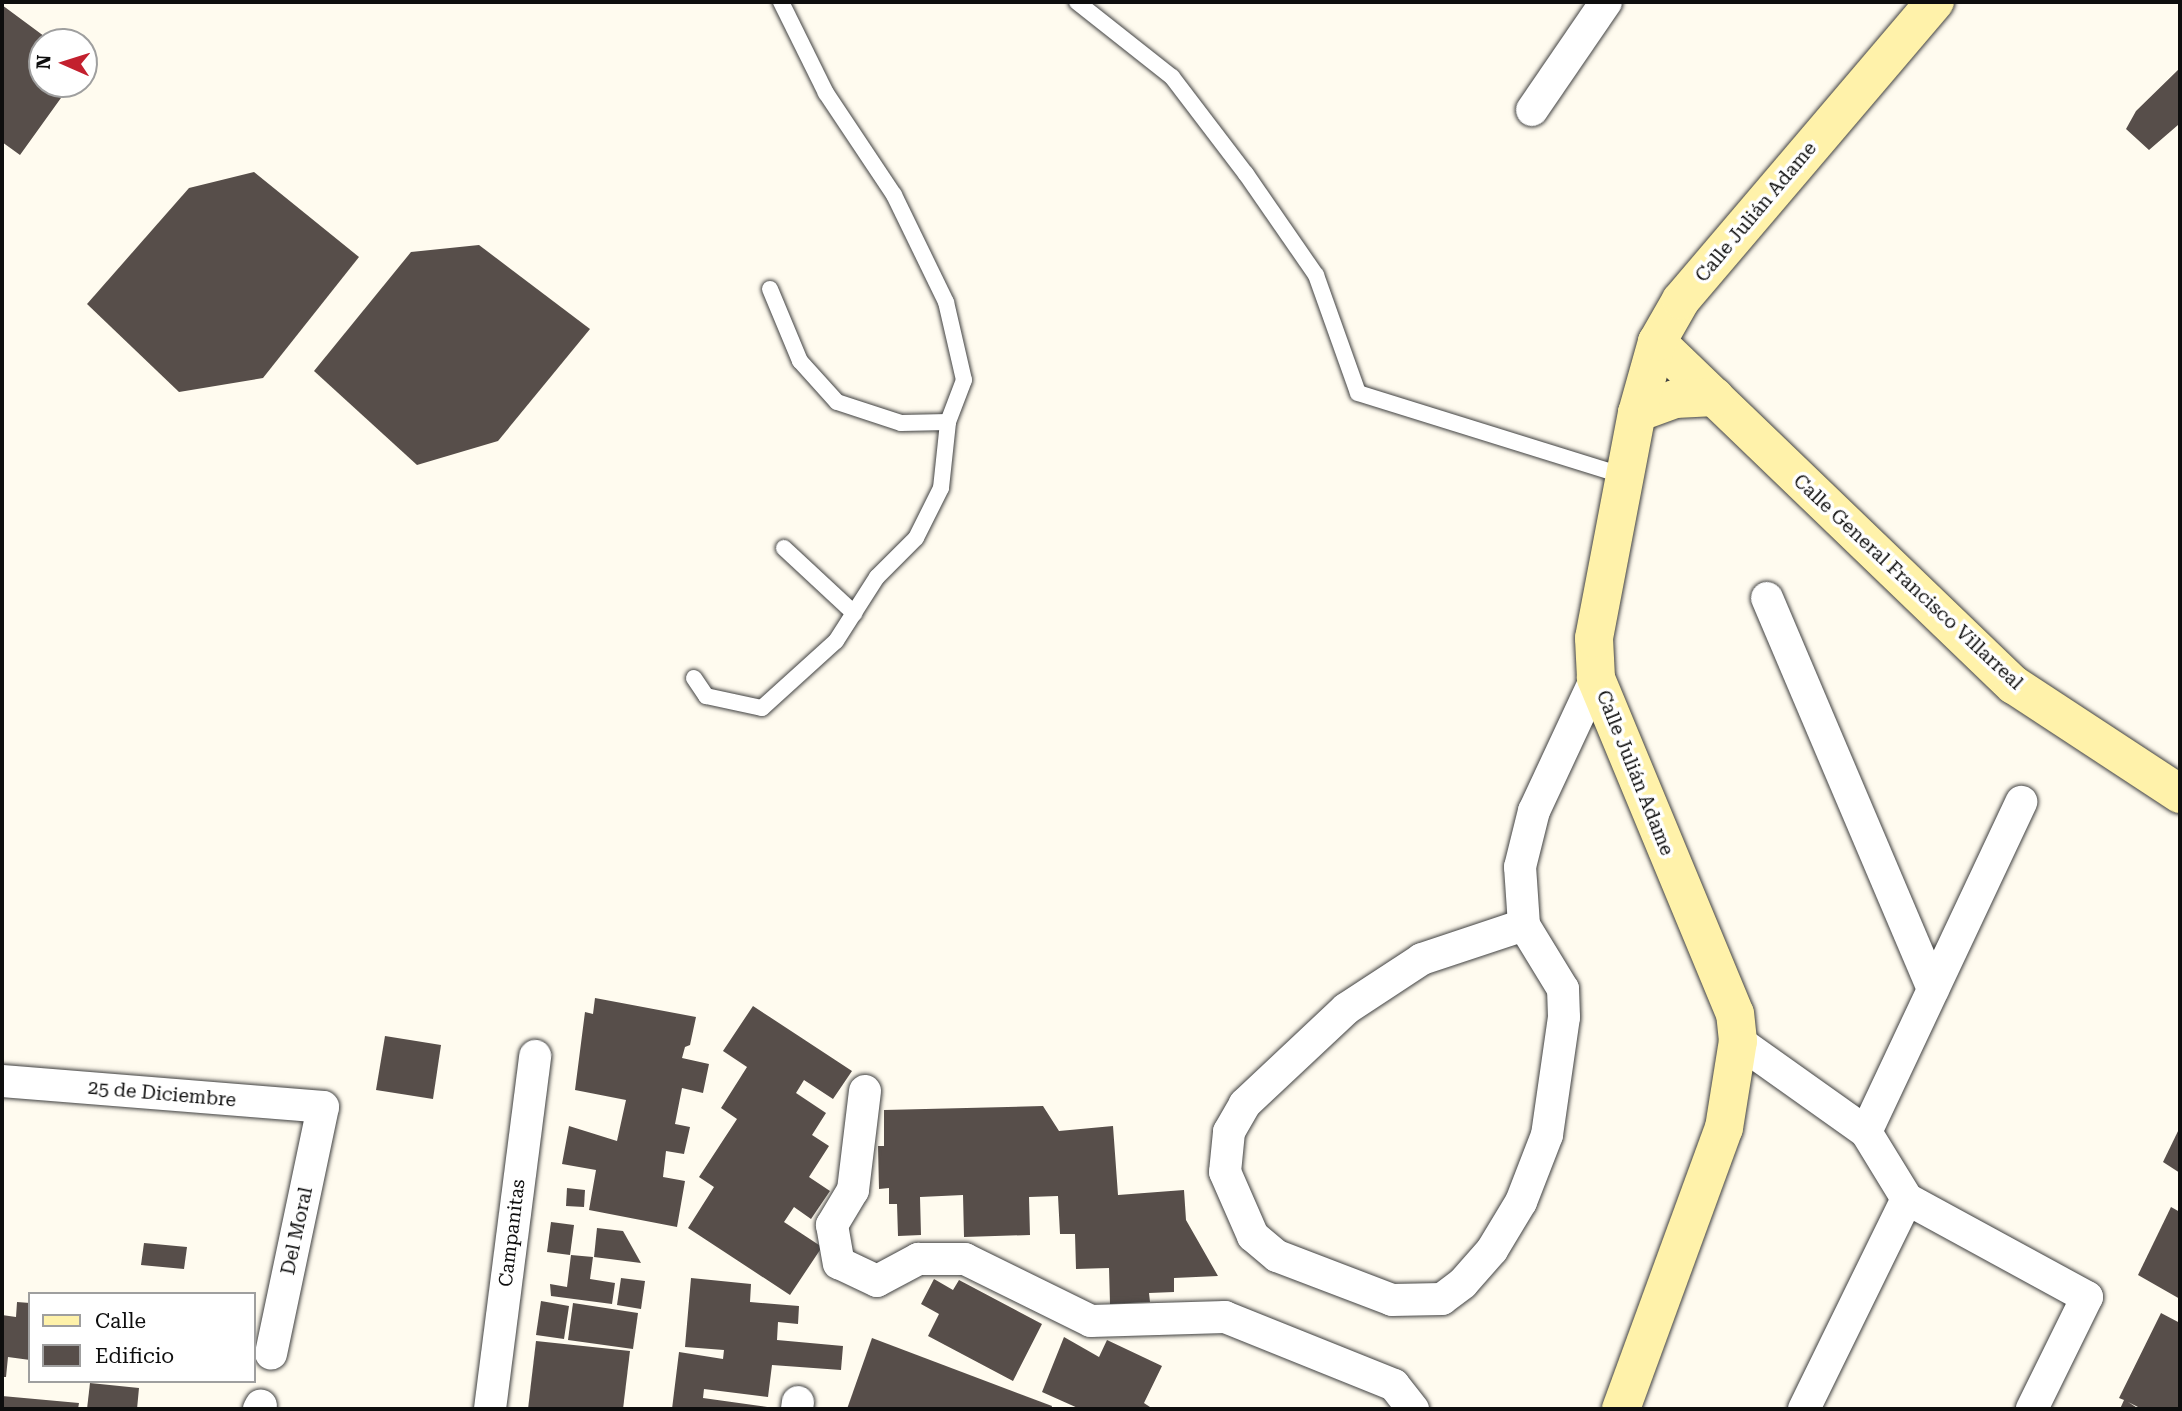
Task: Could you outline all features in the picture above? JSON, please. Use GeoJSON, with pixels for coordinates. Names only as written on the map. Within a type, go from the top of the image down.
{"type":"FeatureCollection","features":[{"type":"Feature","properties":{"kind":"street"},"geometry":{"type":"LineString","coordinates":[[1532,110],[1606,2]]}},
{"type":"Feature","properties":{"kind":"street","name":"Calle Julián Adame"},"geometry":{"type":"LineString","coordinates":[[1621,1409],[1724,1128],[1738,1041],[1735,1014],[1596,678],[1594,638],[1637,413],[1657,342],[1681,300],[1935,2]]}},
{"type":"Feature","properties":{"kind":"street","name":"Calle General Francisco Villarreal"},"geometry":{"type":"LineString","coordinates":[[1657,342],[2014,685],[2180,794]]}},
{"type":"Feature","properties":{"kind":"street"},"geometry":{"type":"LineString","coordinates":[[1637,413],[1675,399],[1715,397]]}},
{"type":"Feature","properties":{"kind":"street"},"geometry":{"type":"LineString","coordinates":[[1766,598],[1933,989]]}},
{"type":"Feature","properties":{"kind":"street"},"geometry":{"type":"LineString","coordinates":[[1524,925],[1422,960],[1346,1009],[1245,1104],[1229,1132],[1225,1172],[1253,1236],[1277,1256],[1392,1300],[1420,1303],[1442,1299],[1463,1283],[1492,1250],[1521,1202],[1547,1135],[1562,1046],[1563,989],[1524,925],[1520,867],[1525,837],[1596,678]]}},
{"type":"Feature","properties":{"kind":"street"},"geometry":{"type":"LineString","coordinates":[[1866,1132],[2021,802]]}},
{"type":"Feature","properties":{"kind":"street"},"geometry":{"type":"LineString","coordinates":[[1738,1041],[1866,1132],[1907,1199],[2087,1297],[2032,1409]]}},
{"type":"Feature","properties":{"kind":"street","name":"Campanitas"},"geometry":{"type":"LineString","coordinates":[[490,1409],[535,1056]]}},
{"type":"Feature","properties":{"kind":"street","name":"25 de Diciembre"},"geometry":{"type":"LineString","coordinates":[[2,1081],[323,1107]]}},
{"type":"Feature","properties":{"kind":"street"},"geometry":{"type":"LineString","coordinates":[[865,1091],[853,1190],[832,1225],[839,1263],[877,1281],[918,1259],[965,1259],[1091,1321],[1225,1318],[1394,1385],[1413,1409]]}},
{"type":"Feature","properties":{"kind":"street","name":"Del Moral"},"geometry":{"type":"LineString","coordinates":[[271,1354],[323,1107]]}},
{"type":"Feature","properties":{"kind":"street"},"geometry":{"type":"LineString","coordinates":[[1804,1409],[1907,1199]]}},
{"type":"Feature","properties":{"kind":"lane"},"geometry":{"type":"LineString","coordinates":[[694,678],[706,696],[762,708],[836,641],[877,577],[916,538],[941,488],[948,422],[964,380],[946,302],[894,195],[826,93],[781,2]]}},
{"type":"Feature","properties":{"kind":"lane"},"geometry":{"type":"LineString","coordinates":[[1077,2],[1172,77],[1246,174],[1316,275],[1358,393],[1625,476]]}},
{"type":"Feature","properties":{"kind":"lane"},"geometry":{"type":"LineString","coordinates":[[770,289],[800,361],[837,402],[901,423],[948,422]]}},
{"type":"Feature","properties":{"kind":"lane"},"geometry":{"type":"LineString","coordinates":[[784,548],[854,613]]}},
{"type":"Feature","properties":{"kind":"building"},"geometry":{"type":"Polygon","coordinates":[[[2,5],[33,28],[28,28],[28,98],[61,98],[20,155],[2,142],[2,5]]]}},
{"type":"Feature","properties":{"kind":"building"},"geometry":{"type":"Polygon","coordinates":[[[2180,68],[2180,129],[2178,125],[2149,150],[2126,129],[2136,111],[2180,68]]]}},
{"type":"Feature","properties":{"kind":"building"},"geometry":{"type":"Polygon","coordinates":[[[254,172],[359,257],[263,378],[179,392],[87,304],[189,188],[254,172]]]}},
{"type":"Feature","properties":{"kind":"building"},"geometry":{"type":"Polygon","coordinates":[[[479,245],[590,329],[498,441],[417,465],[314,371],[411,252],[479,245]]]}},
{"type":"Feature","properties":{"kind":"building"},"geometry":{"type":"Polygon","coordinates":[[[595,998],[696,1017],[690,1045],[685,1047],[682,1058],[709,1064],[703,1093],[682,1088],[675,1124],[690,1127],[684,1154],[666,1151],[663,1177],[685,1181],[677,1227],[589,1210],[596,1170],[562,1164],[569,1126],[617,1141],[626,1100],[575,1090],[585,1012],[593,1014],[595,998]]]}},
{"type":"Feature","properties":{"kind":"building"},"geometry":{"type":"Polygon","coordinates":[[[753,1006],[852,1071],[833,1099],[804,1080],[796,1093],[826,1113],[812,1135],[829,1146],[809,1177],[830,1191],[811,1219],[794,1207],[784,1222],[822,1247],[790,1295],[688,1228],[714,1187],[699,1177],[737,1119],[721,1108],[747,1067],[723,1051],[753,1006]]]}},
{"type":"Feature","properties":{"kind":"building"},"geometry":{"type":"Polygon","coordinates":[[[385,1036],[441,1045],[433,1099],[376,1090],[385,1036]]]}},
{"type":"Feature","properties":{"kind":"building"},"geometry":{"type":"Polygon","coordinates":[[[1043,1106],[1059,1131],[1113,1126],[1118,1195],[1184,1190],[1186,1220],[1218,1276],[1174,1278],[1174,1292],[1149,1293],[1150,1302],[1110,1304],[1109,1268],[1076,1269],[1075,1234],[1060,1234],[1058,1196],[1029,1197],[1030,1235],[964,1237],[963,1195],[920,1197],[921,1235],[898,1236],[897,1204],[889,1204],[889,1188],[879,1189],[878,1146],[884,1146],[884,1110],[1043,1106]]]}},
{"type":"Feature","properties":{"kind":"building"},"geometry":{"type":"Polygon","coordinates":[[[2180,1127],[2180,1173],[2163,1162],[2180,1127]]]}},
{"type":"Feature","properties":{"kind":"building"},"geometry":{"type":"Polygon","coordinates":[[[567,1188],[585,1190],[584,1207],[566,1206],[567,1188]]]}},
{"type":"Feature","properties":{"kind":"building"},"geometry":{"type":"Polygon","coordinates":[[[2171,1207],[2180,1212],[2180,1299],[2138,1275],[2171,1207]]]}},
{"type":"Feature","properties":{"kind":"building"},"geometry":{"type":"Polygon","coordinates":[[[551,1222],[574,1225],[570,1255],[547,1252],[551,1222]]]}},
{"type":"Feature","properties":{"kind":"building"},"geometry":{"type":"Polygon","coordinates":[[[597,1228],[623,1231],[641,1263],[594,1257],[597,1228]]]}},
{"type":"Feature","properties":{"kind":"building"},"geometry":{"type":"Polygon","coordinates":[[[144,1243],[187,1247],[184,1269],[141,1265],[144,1243]]]}},
{"type":"Feature","properties":{"kind":"building"},"geometry":{"type":"Polygon","coordinates":[[[571,1255],[593,1257],[590,1279],[615,1283],[612,1304],[551,1296],[550,1284],[567,1287],[571,1255]]]}},
{"type":"Feature","properties":{"kind":"building"},"geometry":{"type":"Polygon","coordinates":[[[621,1278],[645,1281],[641,1309],[617,1305],[621,1278]]]}},
{"type":"Feature","properties":{"kind":"building"},"geometry":{"type":"Polygon","coordinates":[[[691,1278],[751,1284],[750,1302],[799,1306],[798,1324],[778,1322],[777,1340],[843,1346],[841,1370],[772,1365],[768,1397],[704,1389],[703,1398],[781,1409],[672,1409],[679,1352],[723,1359],[724,1350],[685,1347],[691,1278]]]}},
{"type":"Feature","properties":{"kind":"building"},"geometry":{"type":"Polygon","coordinates":[[[934,1279],[953,1290],[959,1280],[1042,1324],[1013,1381],[928,1336],[939,1314],[921,1304],[934,1279]]]}},
{"type":"Feature","properties":{"kind":"building"},"geometry":{"type":"Polygon","coordinates":[[[541,1301],[569,1306],[564,1339],[536,1335],[541,1301]]]}},
{"type":"Feature","properties":{"kind":"building"},"geometry":{"type":"Polygon","coordinates":[[[17,1302],[28,1303],[28,1360],[8,1357],[6,1377],[2,1377],[2,1315],[16,1317],[17,1302]]]}},
{"type":"Feature","properties":{"kind":"building"},"geometry":{"type":"Polygon","coordinates":[[[573,1303],[638,1313],[633,1349],[568,1340],[573,1303]]]}},
{"type":"Feature","properties":{"kind":"building"},"geometry":{"type":"Polygon","coordinates":[[[2161,1313],[2180,1323],[2180,1409],[2142,1409],[2128,1402],[2139,1409],[2120,1409],[2124,1400],[2119,1398],[2161,1313]]]}},
{"type":"Feature","properties":{"kind":"building"},"geometry":{"type":"Polygon","coordinates":[[[1064,1337],[1099,1357],[1107,1340],[1162,1366],[1144,1403],[1153,1409],[1080,1409],[1042,1392],[1064,1337]]]}},
{"type":"Feature","properties":{"kind":"building"},"geometry":{"type":"Polygon","coordinates":[[[872,1338],[1052,1406],[1051,1409],[847,1409],[872,1338]]]}},
{"type":"Feature","properties":{"kind":"building"},"geometry":{"type":"Polygon","coordinates":[[[536,1341],[630,1351],[623,1409],[528,1409],[536,1341]]]}},
{"type":"Feature","properties":{"kind":"building"},"geometry":{"type":"Polygon","coordinates":[[[90,1383],[139,1388],[137,1409],[87,1409],[90,1383]]]}},
{"type":"Feature","properties":{"kind":"building"},"geometry":{"type":"Polygon","coordinates":[[[2,1396],[79,1403],[78,1409],[2,1409],[2,1396]]]}}]}
